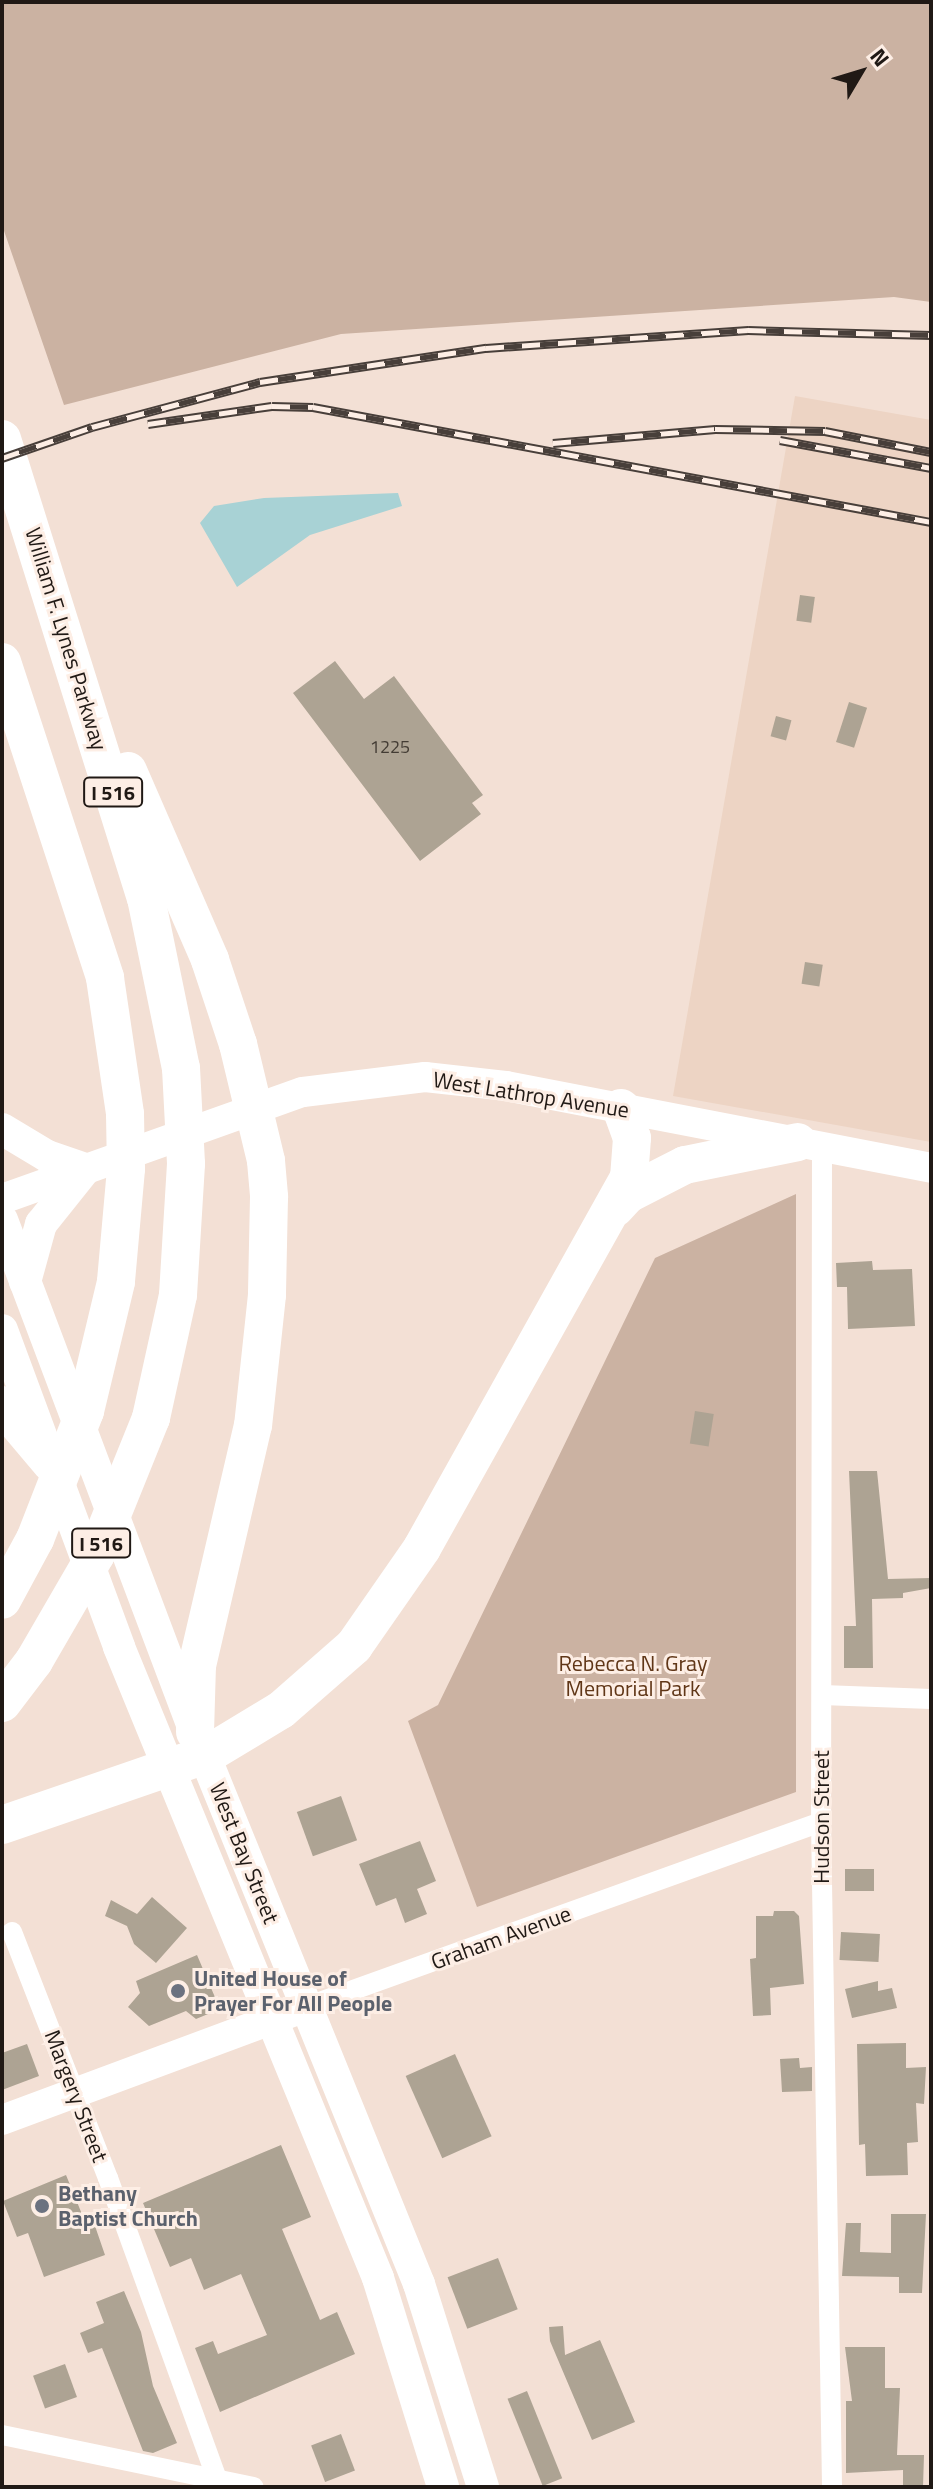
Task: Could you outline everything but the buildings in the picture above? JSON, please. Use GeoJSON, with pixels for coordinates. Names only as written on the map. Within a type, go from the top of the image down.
{"type":"FeatureCollection","features":[{"type":"Feature","properties":{"kind":"highway","name":"William F. Lynes Parkway"},"geometry":{"type":"LineString","coordinates":[[2,439],[146,898],[181,1068],[184,1221],[178,1295],[151,1418],[96,1554],[34,1661],[2,1703]]}},
{"type":"Feature","properties":{"kind":"highway"},"geometry":{"type":"LineString","coordinates":[[29,520],[210,960],[238,1044],[266,1161],[267,1295],[253,1425],[197,1665],[195,1732]]}},
{"type":"Feature","properties":{"kind":"highway","name":"I 516"},"geometry":{"type":"LineString","coordinates":[[2,662],[84,904],[105,978],[125,1114],[124,1219],[107,1336],[85,1411],[50,1480]]}},
{"type":"Feature","properties":{"kind":"highway"},"geometry":{"type":"LineString","coordinates":[[2,1825],[59,1810],[208,1754],[281,1710],[354,1646],[422,1548],[629,1178],[634,1156],[621,1108]]}},
{"type":"Feature","properties":{"kind":"highway"},"geometry":{"type":"LineString","coordinates":[[610,1213],[628,1194],[685,1165],[810,1144]]}},
{"type":"Feature","properties":{"kind":"highway"},"geometry":{"type":"LineString","coordinates":[[2,1405],[50,1480],[19,1541],[2,1600]]}},
{"type":"Feature","properties":{"kind":"main road"},"geometry":{"type":"LineString","coordinates":[[2,1129],[47,1156],[85,1169],[41,1224],[25,1267],[25,1285]]}},
{"type":"Feature","properties":{"kind":"main road","name":"West Bay Street"},"geometry":{"type":"LineString","coordinates":[[2,1220],[195,1732],[439,2340],[483,2487]]}},
{"type":"Feature","properties":{"kind":"main road","name":"West Bay Street"},"geometry":{"type":"LineString","coordinates":[[2,1330],[50,1480],[378,2278],[443,2487]]}},
{"type":"Feature","properties":{"kind":"street","name":"West Lathrop Avenue"},"geometry":{"type":"LineString","coordinates":[[2,1199],[241,1111],[303,1092],[364,1082],[425,1077],[621,1108],[931,1168]]}},
{"type":"Feature","properties":{"kind":"street","name":"Hudson Street"},"geometry":{"type":"LineString","coordinates":[[810,1144],[822,1695],[821,1822],[832,2487]]}},
{"type":"Feature","properties":{"kind":"street"},"geometry":{"type":"LineString","coordinates":[[822,1695],[931,1699]]}},
{"type":"Feature","properties":{"kind":"street","name":"Graham Avenue"},"geometry":{"type":"LineString","coordinates":[[2,2120],[821,1822]]}},
{"type":"Feature","properties":{"kind":"street","name":"Margery Street"},"geometry":{"type":"LineString","coordinates":[[12,1932],[75,2091],[215,2482]]}},
{"type":"Feature","properties":{"kind":"street"},"geometry":{"type":"LineString","coordinates":[[2,2435],[215,2482],[254,2487]]}},
{"type":"Feature","properties":{"kind":"shaded area"},"geometry":{"type":"Polygon","coordinates":[[[795,396],[931,420],[931,1142],[673,1096],[795,396]]]}},
{"type":"Feature","properties":{"kind":"green space"},"geometry":{"type":"Polygon","coordinates":[[[2,2],[931,2],[931,302],[894,297],[341,334],[64,405],[2,225],[2,2]]]}},
{"type":"Feature","properties":{"kind":"green space","name":"Rebecca N. Gray Memorial Park"},"geometry":{"type":"Polygon","coordinates":[[[796,1194],[796,1792],[477,1907],[408,1721],[438,1705],[655,1258],[796,1194]]]}},
{"type":"Feature","properties":{"kind":"water"},"geometry":{"type":"Polygon","coordinates":[[[398,493],[402,506],[310,535],[237,587],[200,523],[214,506],[264,498],[398,493]]]}},
{"type":"Feature","properties":{"kind":"railway"},"geometry":{"type":"LineString","coordinates":[[2,458],[92,427],[260,382],[486,348],[748,330],[931,335]]}},
{"type":"Feature","properties":{"kind":"railway"},"geometry":{"type":"LineString","coordinates":[[148,424],[272,406],[313,407],[931,522]]}},
{"type":"Feature","properties":{"kind":"railway"},"geometry":{"type":"LineString","coordinates":[[553,443],[715,429],[825,431],[931,452]]}},
{"type":"Feature","properties":{"kind":"railway"},"geometry":{"type":"LineString","coordinates":[[780,440],[931,468]]}},
{"type":"Feature","properties":{"kind":"place","name":"United House of Prayer For All People"},"geometry":{"type":"Point","coordinates":[178,1991]}},
{"type":"Feature","properties":{"kind":"place","name":"Bethany Baptist Church"},"geometry":{"type":"Point","coordinates":[42,2206]}}]}
